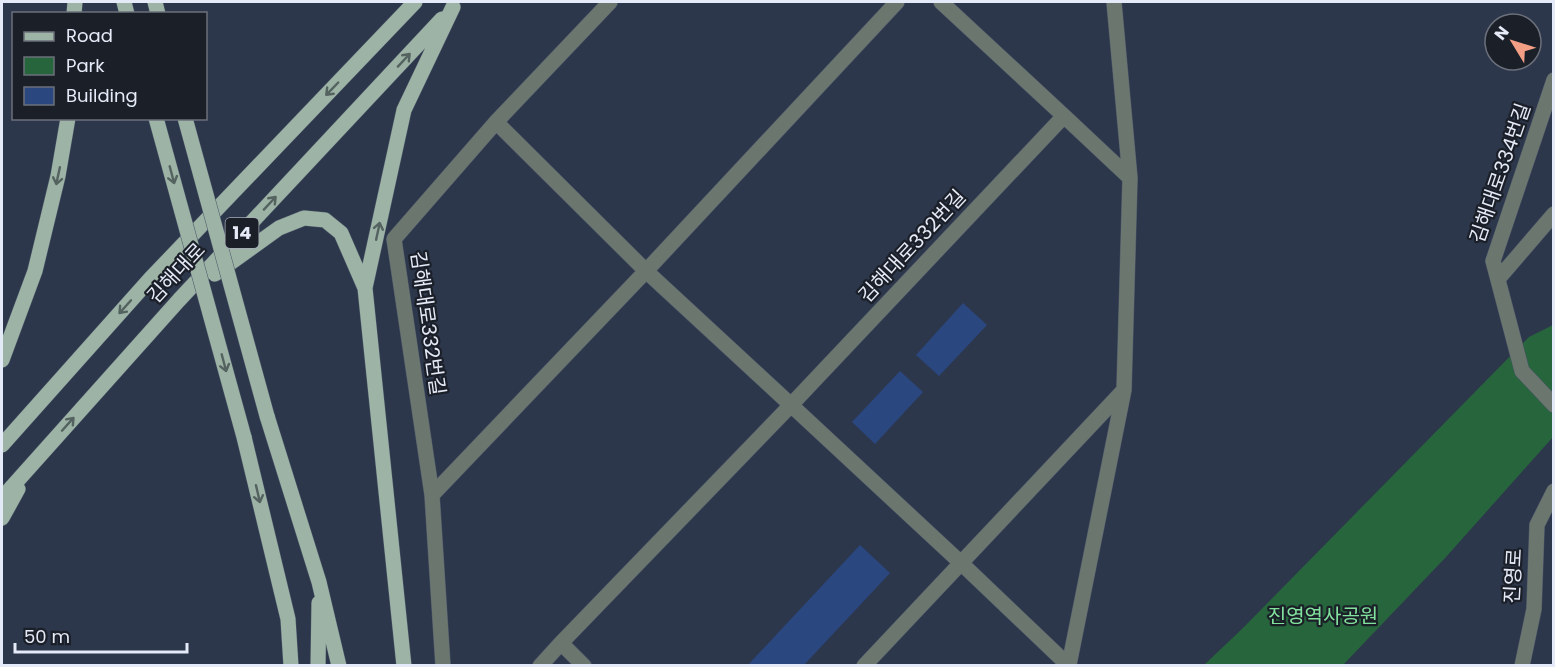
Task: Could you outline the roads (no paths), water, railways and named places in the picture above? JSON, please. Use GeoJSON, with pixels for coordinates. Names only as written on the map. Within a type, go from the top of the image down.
{"type":"FeatureCollection","features":[{"type":"Feature","properties":{"kind":"main road","name":"김해대로"},"geometry":{"type":"LineString","coordinates":[[2,445],[150,279],[415,2]]}},
{"type":"Feature","properties":{"kind":"main road","name":"김해대로"},"geometry":{"type":"LineString","coordinates":[[2,498],[179,300],[456,4]]}},
{"type":"Feature","properties":{"kind":"main road"},"geometry":{"type":"LineString","coordinates":[[365,288],[404,110],[456,4]]}},
{"type":"Feature","properties":{"kind":"main road"},"geometry":{"type":"LineString","coordinates":[[2,360],[35,271],[58,176],[68,120]]}},
{"type":"Feature","properties":{"kind":"main road"},"geometry":{"type":"LineString","coordinates":[[157,120],[244,437],[288,619],[291,666]]}},
{"type":"Feature","properties":{"kind":"main road"},"geometry":{"type":"LineString","coordinates":[[186,120],[267,416],[319,582],[339,666]]}},
{"type":"Feature","properties":{"kind":"main road"},"geometry":{"type":"LineString","coordinates":[[179,300],[279,228],[304,218],[325,220],[341,233],[365,288],[404,666]]}},
{"type":"Feature","properties":{"kind":"main road"},"geometry":{"type":"LineString","coordinates":[[2,518],[29,468]]}},
{"type":"Feature","properties":{"kind":"main road"},"geometry":{"type":"LineString","coordinates":[[318,666],[319,582]]}},
{"type":"Feature","properties":{"kind":"street","name":"김해대로332번길"},"geometry":{"type":"LineString","coordinates":[[443,666],[432,495],[394,239],[496,122],[610,2]]}},
{"type":"Feature","properties":{"kind":"street"},"geometry":{"type":"LineString","coordinates":[[432,495],[646,271],[897,2]]}},
{"type":"Feature","properties":{"kind":"street"},"geometry":{"type":"LineString","coordinates":[[941,2],[1130,178]]}},
{"type":"Feature","properties":{"kind":"street"},"geometry":{"type":"LineString","coordinates":[[1069,665],[1124,390],[1130,178],[1114,2]]}},
{"type":"Feature","properties":{"kind":"street","name":"김해대로334번길"},"geometry":{"type":"LineString","coordinates":[[1554,80],[1493,261],[1522,371],[1554,405]]}},
{"type":"Feature","properties":{"kind":"street","name":"김해대로332번길"},"geometry":{"type":"LineString","coordinates":[[540,666],[1064,116]]}},
{"type":"Feature","properties":{"kind":"street"},"geometry":{"type":"LineString","coordinates":[[496,122],[646,271],[1069,665]]}},
{"type":"Feature","properties":{"kind":"street"},"geometry":{"type":"LineString","coordinates":[[1498,279],[1554,214]]}},
{"type":"Feature","properties":{"kind":"street"},"geometry":{"type":"LineString","coordinates":[[864,666],[1124,390]]}},
{"type":"Feature","properties":{"kind":"street","name":"진영로"},"geometry":{"type":"LineString","coordinates":[[1522,666],[1534,609],[1537,525],[1554,491]]}},
{"type":"Feature","properties":{"kind":"street"},"geometry":{"type":"LineString","coordinates":[[561,643],[584,666]]}},
{"type":"Feature","properties":{"kind":"park label","name":"진영역사공원"},"geometry":{"type":"Point","coordinates":[1323,616]}}]}
